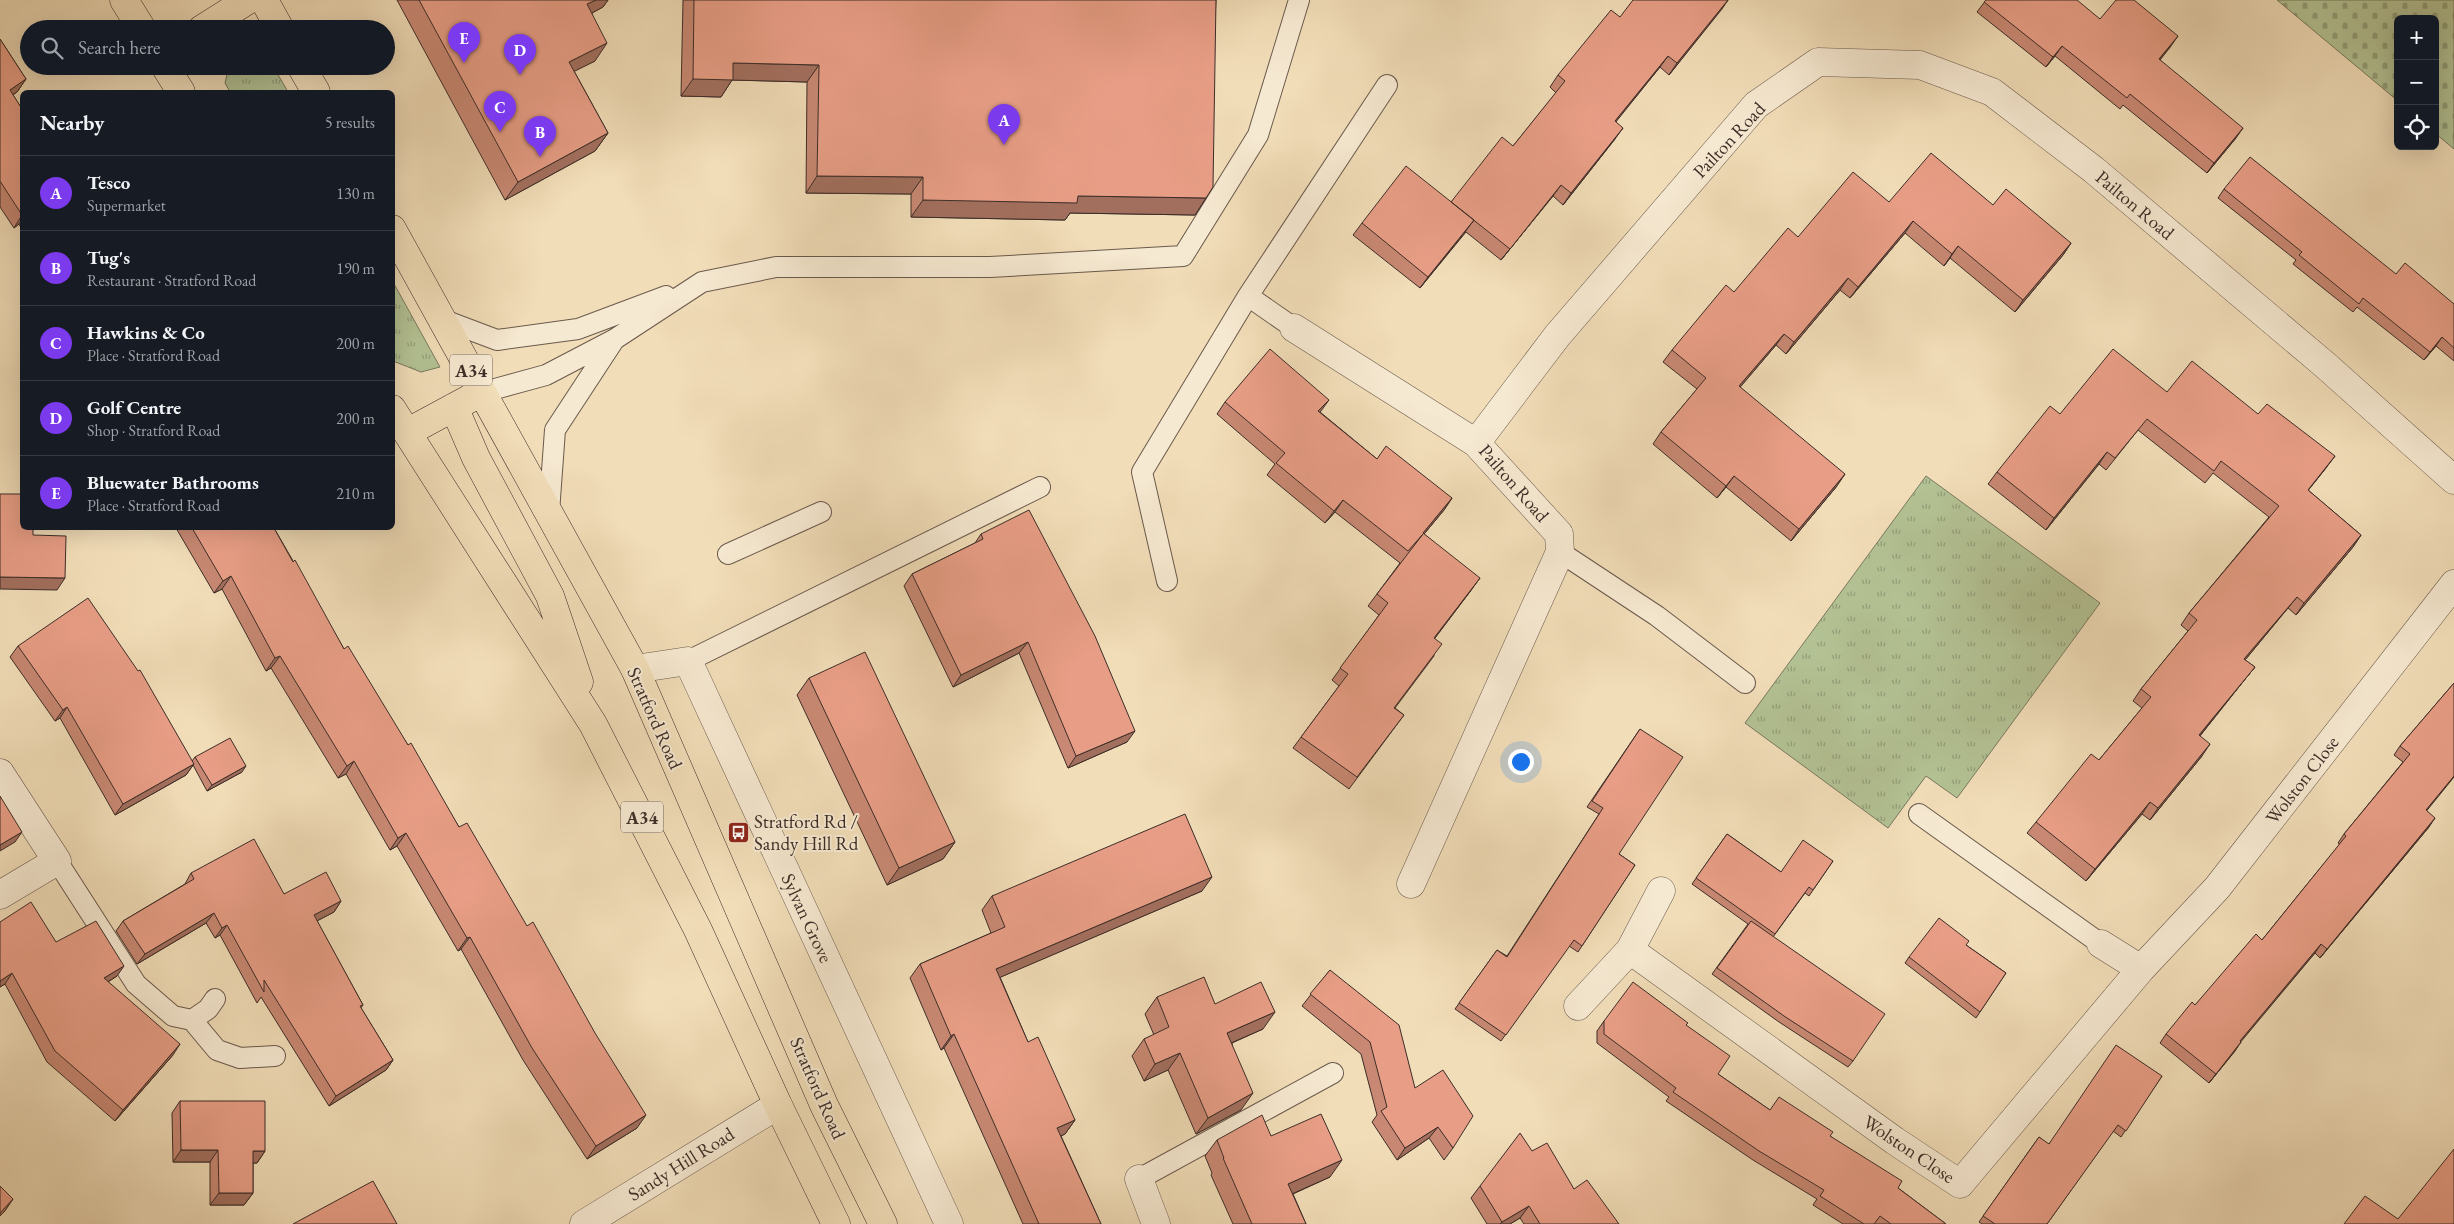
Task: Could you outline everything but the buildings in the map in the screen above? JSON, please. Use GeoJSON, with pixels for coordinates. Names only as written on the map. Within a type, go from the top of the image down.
{"type":"FeatureCollection","features":[{"type":"Feature","properties":{"kind":"highway"},"geometry":{"type":"LineString","coordinates":[[124,0],[136,20]]}},
{"type":"Feature","properties":{"kind":"highway"},"geometry":{"type":"LineString","coordinates":[[216,20],[248,0]]}},
{"type":"Feature","properties":{"kind":"highway"},"geometry":{"type":"LineString","coordinates":[[264,0],[275,20]]}},
{"type":"Feature","properties":{"kind":"highway"},"geometry":{"type":"LineString","coordinates":[[171,75],[180,90]]}},
{"type":"Feature","properties":{"kind":"highway"},"geometry":{"type":"LineString","coordinates":[[306,75],[315,90]]}},
{"type":"Feature","properties":{"kind":"highway","name":"Stratford Road"},"geometry":{"type":"LineString","coordinates":[[395,233],[635,669],[824,1105],[883,1224]]}},
{"type":"Feature","properties":{"kind":"highway"},"geometry":{"type":"LineString","coordinates":[[408,432],[454,406],[484,392]]}},
{"type":"Feature","properties":{"kind":"highway"},"geometry":{"type":"LineString","coordinates":[[454,406],[476,458],[550,596],[593,724]]}},
{"type":"Feature","properties":{"kind":"highway","name":"A34"},"geometry":{"type":"LineString","coordinates":[[395,413],[593,724],[698,930],[778,1105],[836,1224]]}},
{"type":"Feature","properties":{"kind":"street","name":"Pailton Road"},"geometry":{"type":"LineString","coordinates":[[1560,552],[1559,534],[1476,443],[1556,336],[1756,105],[1818,62],[1920,65],[1992,92],[2094,170],[2324,364],[2454,480]]}},
{"type":"Feature","properties":{"kind":"street"},"geometry":{"type":"LineString","coordinates":[[1294,328],[1476,443]]}},
{"type":"Feature","properties":{"kind":"street"},"geometry":{"type":"LineString","coordinates":[[1411,884],[1560,552]]}},
{"type":"Feature","properties":{"kind":"street","name":"Wolston Close"},"geometry":{"type":"LineString","coordinates":[[1630,950],[1895,1141],[1960,1184],[2141,969],[2217,888],[2454,584]]}},
{"type":"Feature","properties":{"kind":"street"},"geometry":{"type":"LineString","coordinates":[[635,669],[688,661]]}},
{"type":"Feature","properties":{"kind":"street","name":"Sylvan Grove"},"geometry":{"type":"LineString","coordinates":[[688,661],[949,1224]]}},
{"type":"Feature","properties":{"kind":"street"},"geometry":{"type":"LineString","coordinates":[[0,773],[57,861],[0,895]]}},
{"type":"Feature","properties":{"kind":"street"},"geometry":{"type":"LineString","coordinates":[[1578,1006],[1630,950],[1661,890]]}},
{"type":"Feature","properties":{"kind":"street"},"geometry":{"type":"LineString","coordinates":[[2101,944],[2141,969]]}},
{"type":"Feature","properties":{"kind":"street","name":"Sandy Hill Road"},"geometry":{"type":"LineString","coordinates":[[584,1224],[778,1105]]}},
{"type":"Feature","properties":{"kind":"street"},"geometry":{"type":"LineString","coordinates":[[1139,1179],[1156,1224]]}},
{"type":"Feature","properties":{"kind":"lane"},"geometry":{"type":"LineString","coordinates":[[444,320],[497,340],[578,329],[702,282],[776,267],[990,267],[1182,256],[1258,135],[1299,0]]}},
{"type":"Feature","properties":{"kind":"lane"},"geometry":{"type":"LineString","coordinates":[[1167,581],[1142,472],[1248,296],[1387,85]]}},
{"type":"Feature","properties":{"kind":"lane"},"geometry":{"type":"LineString","coordinates":[[484,392],[546,375],[615,339],[702,282]]}},
{"type":"Feature","properties":{"kind":"lane"},"geometry":{"type":"LineString","coordinates":[[1248,296],[1294,328]]}},
{"type":"Feature","properties":{"kind":"lane"},"geometry":{"type":"LineString","coordinates":[[549,512],[555,430],[615,339]]}},
{"type":"Feature","properties":{"kind":"lane"},"geometry":{"type":"LineString","coordinates":[[688,661],[1040,487]]}},
{"type":"Feature","properties":{"kind":"lane"},"geometry":{"type":"LineString","coordinates":[[728,554],[821,512]]}},
{"type":"Feature","properties":{"kind":"lane"},"geometry":{"type":"LineString","coordinates":[[1560,552],[1657,616],[1745,682]]}},
{"type":"Feature","properties":{"kind":"lane"},"geometry":{"type":"LineString","coordinates":[[1919,814],[2101,944]]}},
{"type":"Feature","properties":{"kind":"lane"},"geometry":{"type":"LineString","coordinates":[[57,861],[136,984],[173,1016],[192,1020],[217,1050],[240,1058],[275,1056]]}},
{"type":"Feature","properties":{"kind":"lane"},"geometry":{"type":"LineString","coordinates":[[192,1020],[208,1009],[215,999]]}},
{"type":"Feature","properties":{"kind":"lane"},"geometry":{"type":"LineString","coordinates":[[1139,1179],[1332,1073]]}},
{"type":"Feature","properties":{"kind":"green space"},"geometry":{"type":"Polygon","coordinates":[[[2277,0],[2454,0],[2454,149],[2439,136],[2439,15],[2394,15],[2394,98],[2277,0]]]}},
{"type":"Feature","properties":{"kind":"green space"},"geometry":{"type":"Polygon","coordinates":[[[227,75],[278,75],[287,90],[229,90],[225,83],[227,75]]]}},
{"type":"Feature","properties":{"kind":"green space"},"geometry":{"type":"Polygon","coordinates":[[[395,286],[440,367],[421,372],[395,362],[395,286]]]}},
{"type":"Feature","properties":{"kind":"green space"},"geometry":{"type":"Polygon","coordinates":[[[1926,476],[2100,603],[1957,798],[1926,776],[1888,828],[1745,723],[1926,476]]]}},
{"type":"Feature","properties":{"kind":"place","name":"Bluewater Bathrooms"},"geometry":{"type":"Point","coordinates":[464,63]}},
{"type":"Feature","properties":{"kind":"place","name":"Golf Centre"},"geometry":{"type":"Point","coordinates":[520,75]}},
{"type":"Feature","properties":{"kind":"place","name":"Hawkins & Co"},"geometry":{"type":"Point","coordinates":[500,132]}},
{"type":"Feature","properties":{"kind":"place","name":"Tesco"},"geometry":{"type":"Point","coordinates":[1004,145]}},
{"type":"Feature","properties":{"kind":"place","name":"Tug's"},"geometry":{"type":"Point","coordinates":[540,157]}},
{"type":"Feature","properties":{"kind":"place","name":"Stratford Rd / Sandy Hill Rd"},"geometry":{"type":"Point","coordinates":[738,832]}}]}
